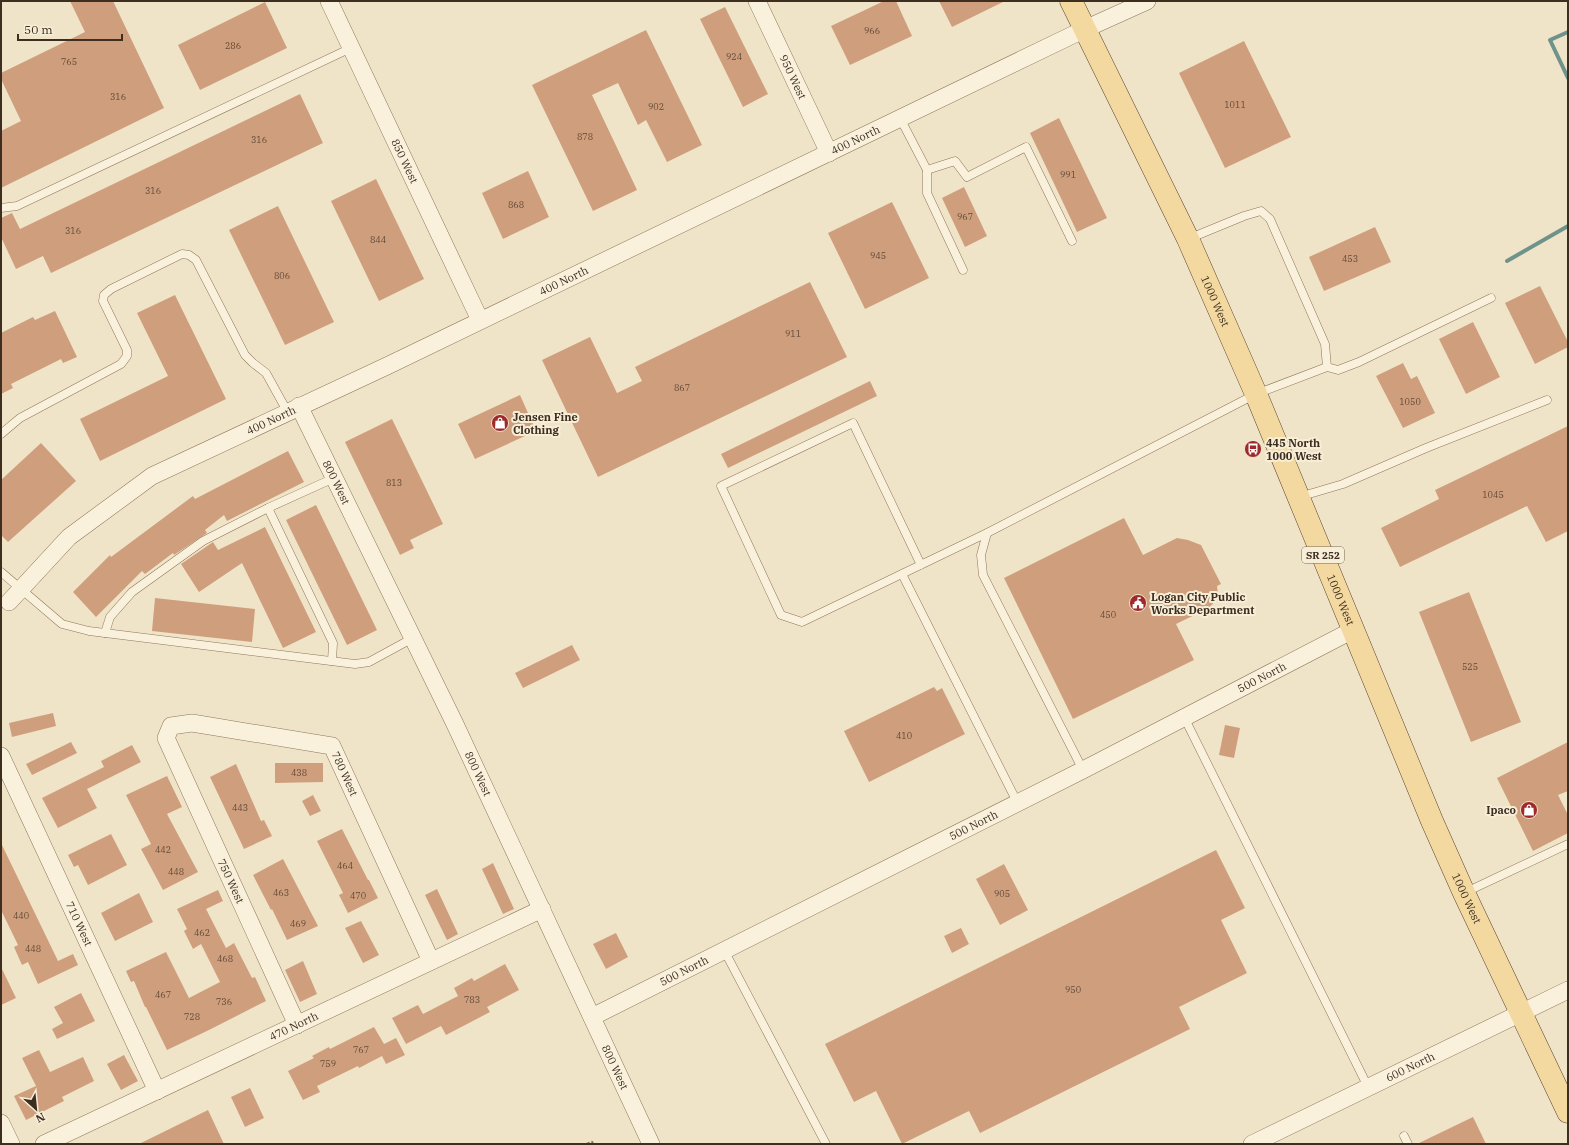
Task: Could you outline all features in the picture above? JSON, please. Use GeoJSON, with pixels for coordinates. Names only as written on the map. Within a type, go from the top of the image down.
{"type":"FeatureCollection","features":[{"type":"Feature","properties":{"kind":"main road","name":"1000 West"},"geometry":{"type":"LineString","coordinates":[[1071,1],[1188,239],[1256,394],[1426,809],[1464,893],[1568,1112]]}},
{"type":"Feature","properties":{"kind":"street","name":"850 West"},"geometry":{"type":"LineString","coordinates":[[329,1],[480,320]]}},
{"type":"Feature","properties":{"kind":"street","name":"950 West"},"geometry":{"type":"LineString","coordinates":[[757,1],[830,153]]}},
{"type":"Feature","properties":{"kind":"street","name":"400 North"},"geometry":{"type":"LineString","coordinates":[[9,602],[69,537],[152,476],[830,153],[1085,29],[1147,1]]}},
{"type":"Feature","properties":{"kind":"street","name":"800 West"},"geometry":{"type":"LineString","coordinates":[[293,409],[334,478],[412,638],[542,909],[651,1144]]}},
{"type":"Feature","properties":{"kind":"street","name":"500 North"},"geometry":{"type":"LineString","coordinates":[[592,1017],[1083,770],[1353,630]]}},
{"type":"Feature","properties":{"kind":"street","name":"780 West"},"geometry":{"type":"LineString","coordinates":[[166,738],[171,726],[192,723],[332,746],[431,962]]}},
{"type":"Feature","properties":{"kind":"street","name":"750 West"},"geometry":{"type":"LineString","coordinates":[[166,738],[297,1025]]}},
{"type":"Feature","properties":{"kind":"street","name":"710 West"},"geometry":{"type":"LineString","coordinates":[[1,756],[157,1091]]}},
{"type":"Feature","properties":{"kind":"street","name":"470 North"},"geometry":{"type":"LineString","coordinates":[[44,1144],[542,909]]}},
{"type":"Feature","properties":{"kind":"street","name":"600 North"},"geometry":{"type":"LineString","coordinates":[[1252,1144],[1568,990]]}},
{"type":"Feature","properties":{"kind":"street"},"geometry":{"type":"LineString","coordinates":[[1,1123],[11,1144]]}},
{"type":"Feature","properties":{"kind":"lane"},"geometry":{"type":"LineString","coordinates":[[1,208],[17,206],[351,48]]}},
{"type":"Feature","properties":{"kind":"lane"},"geometry":{"type":"LineString","coordinates":[[900,118],[927,170],[927,193],[964,270]]}},
{"type":"Feature","properties":{"kind":"lane"},"geometry":{"type":"LineString","coordinates":[[927,170],[955,161],[967,177],[1026,147],[1072,241]]}},
{"type":"Feature","properties":{"kind":"lane"},"geometry":{"type":"LineString","coordinates":[[1188,239],[1244,216],[1261,211],[1270,219],[1325,344],[1327,367]]}},
{"type":"Feature","properties":{"kind":"lane"},"geometry":{"type":"LineString","coordinates":[[1,434],[20,418],[121,364],[127,356],[127,350],[103,301],[104,296],[111,289],[182,254],[189,254],[196,260],[245,355],[266,373],[293,409]]}},
{"type":"Feature","properties":{"kind":"lane"},"geometry":{"type":"LineString","coordinates":[[921,565],[853,423],[721,486],[781,615],[802,622],[921,565],[987,533],[1256,394],[1327,367],[1338,370],[1359,362],[1491,298]]}},
{"type":"Feature","properties":{"kind":"lane"},"geometry":{"type":"LineString","coordinates":[[1299,497],[1343,484],[1426,448],[1547,400]]}},
{"type":"Feature","properties":{"kind":"lane"},"geometry":{"type":"LineString","coordinates":[[105,633],[110,617],[132,592],[203,541],[268,508],[334,478]]}},
{"type":"Feature","properties":{"kind":"lane"},"geometry":{"type":"LineString","coordinates":[[268,508],[333,643],[332,661]]}},
{"type":"Feature","properties":{"kind":"lane"},"geometry":{"type":"LineString","coordinates":[[987,533],[981,555],[983,575],[1083,770]]}},
{"type":"Feature","properties":{"kind":"lane"},"geometry":{"type":"LineString","coordinates":[[1,572],[62,624],[89,631],[355,664],[370,662],[412,638]]}},
{"type":"Feature","properties":{"kind":"lane"},"geometry":{"type":"LineString","coordinates":[[902,574],[1017,802]]}},
{"type":"Feature","properties":{"kind":"lane"},"geometry":{"type":"LineString","coordinates":[[1184,717],[1368,1087]]}},
{"type":"Feature","properties":{"kind":"lane"},"geometry":{"type":"LineString","coordinates":[[1464,893],[1568,844]]}},
{"type":"Feature","properties":{"kind":"lane"},"geometry":{"type":"LineString","coordinates":[[724,950],[826,1144]]}},
{"type":"Feature","properties":{"kind":"lane"},"geometry":{"type":"LineString","coordinates":[[1404,1136],[1408,1144]]}},
{"type":"Feature","properties":{"kind":"path"},"geometry":{"type":"LineString","coordinates":[[587,1144],[592,1142],[593,1144]]}},
{"type":"Feature","properties":{"kind":"building"},"geometry":{"type":"Polygon","coordinates":[[[70,1],[113,1],[164,108],[1,188],[1,131],[21,121],[1,79],[1,73],[85,32],[70,1]]]}},
{"type":"Feature","properties":{"kind":"building"},"geometry":{"type":"Polygon","coordinates":[[[884,1],[896,1],[912,36],[850,65],[831,26],[884,1]]]}},
{"type":"Feature","properties":{"kind":"building"},"geometry":{"type":"Polygon","coordinates":[[[939,1],[1005,1],[952,27],[939,1]]]}},
{"type":"Feature","properties":{"kind":"building"},"geometry":{"type":"Polygon","coordinates":[[[265,2],[287,48],[200,90],[178,45],[265,2]]]}},
{"type":"Feature","properties":{"kind":"building"},"geometry":{"type":"Polygon","coordinates":[[[725,7],[768,94],[743,107],[700,19],[725,7]]]}},
{"type":"Feature","properties":{"kind":"building"},"geometry":{"type":"Polygon","coordinates":[[[646,30],[702,145],[667,162],[646,120],[638,125],[618,83],[592,95],[637,190],[593,211],[532,85],[646,30]]]}},
{"type":"Feature","properties":{"kind":"building"},"geometry":{"type":"Polygon","coordinates":[[[1244,41],[1291,137],[1225,168],[1179,73],[1244,41]]]}},
{"type":"Feature","properties":{"kind":"building"},"geometry":{"type":"Polygon","coordinates":[[[300,94],[323,143],[51,273],[43,256],[16,269],[1,237],[1,218],[12,213],[20,229],[300,94]]]}},
{"type":"Feature","properties":{"kind":"building"},"geometry":{"type":"Polygon","coordinates":[[[1059,118],[1107,218],[1077,232],[1030,133],[1059,118]]]}},
{"type":"Feature","properties":{"kind":"building"},"geometry":{"type":"Polygon","coordinates":[[[528,171],[549,217],[503,239],[482,193],[528,171]]]}},
{"type":"Feature","properties":{"kind":"building"},"geometry":{"type":"Polygon","coordinates":[[[376,179],[424,279],[379,301],[331,201],[376,179]]]}},
{"type":"Feature","properties":{"kind":"building"},"geometry":{"type":"Polygon","coordinates":[[[964,187],[987,236],[965,247],[942,198],[964,187]]]}},
{"type":"Feature","properties":{"kind":"building"},"geometry":{"type":"Polygon","coordinates":[[[892,202],[929,278],[865,309],[828,233],[892,202]]]}},
{"type":"Feature","properties":{"kind":"building"},"geometry":{"type":"Polygon","coordinates":[[[278,206],[334,322],[285,345],[229,230],[278,206]]]}},
{"type":"Feature","properties":{"kind":"building"},"geometry":{"type":"Polygon","coordinates":[[[1375,227],[1391,262],[1324,291],[1309,257],[1375,227]]]}},
{"type":"Feature","properties":{"kind":"building"},"geometry":{"type":"Polygon","coordinates":[[[810,282],[847,357],[598,477],[542,360],[590,337],[617,393],[642,381],[635,367],[810,282]]]}},
{"type":"Feature","properties":{"kind":"building"},"geometry":{"type":"Polygon","coordinates":[[[1540,286],[1568,342],[1568,347],[1535,364],[1505,303],[1540,286]]]}},
{"type":"Feature","properties":{"kind":"building"},"geometry":{"type":"Polygon","coordinates":[[[175,295],[226,399],[100,461],[80,419],[168,376],[137,313],[175,295]]]}},
{"type":"Feature","properties":{"kind":"building"},"geometry":{"type":"Polygon","coordinates":[[[55,311],[77,357],[63,363],[61,359],[11,384],[13,388],[1,394],[1,333],[33,317],[35,320],[55,311]]]}},
{"type":"Feature","properties":{"kind":"building"},"geometry":{"type":"Polygon","coordinates":[[[1473,322],[1500,377],[1466,394],[1439,339],[1473,322]]]}},
{"type":"Feature","properties":{"kind":"building"},"geometry":{"type":"Polygon","coordinates":[[[1403,363],[1411,379],[1417,376],[1435,413],[1403,428],[1376,376],[1403,363]]]}},
{"type":"Feature","properties":{"kind":"building"},"geometry":{"type":"Polygon","coordinates":[[[870,381],[877,396],[728,468],[721,454],[870,381]]]}},
{"type":"Feature","properties":{"kind":"building"},"geometry":{"type":"Polygon","coordinates":[[[520,395],[536,431],[475,459],[458,424],[520,395]]]}},
{"type":"Feature","properties":{"kind":"building"},"geometry":{"type":"Polygon","coordinates":[[[392,419],[443,524],[410,540],[414,548],[400,555],[345,442],[392,419]]]}},
{"type":"Feature","properties":{"kind":"building"},"geometry":{"type":"Polygon","coordinates":[[[1568,426],[1568,531],[1546,542],[1527,506],[1400,567],[1381,528],[1439,499],[1435,490],[1568,426]]]}},
{"type":"Feature","properties":{"kind":"building"},"geometry":{"type":"Polygon","coordinates":[[[41,443],[76,481],[8,542],[1,535],[1,480],[41,443]]]}},
{"type":"Feature","properties":{"kind":"building"},"geometry":{"type":"Polygon","coordinates":[[[288,451],[304,482],[227,521],[224,515],[205,530],[207,533],[174,555],[173,553],[145,574],[142,571],[96,617],[73,592],[110,555],[111,557],[193,496],[195,499],[288,451]]]}},
{"type":"Feature","properties":{"kind":"building"},"geometry":{"type":"Polygon","coordinates":[[[316,505],[377,630],[347,645],[286,520],[316,505]]]}},
{"type":"Feature","properties":{"kind":"building"},"geometry":{"type":"Polygon","coordinates":[[[1124,518],[1143,555],[1177,538],[1201,545],[1221,584],[1217,586],[1217,599],[1209,608],[1176,624],[1194,660],[1073,719],[1004,578],[1124,518]]]}},
{"type":"Feature","properties":{"kind":"building"},"geometry":{"type":"Polygon","coordinates":[[[265,527],[316,632],[283,648],[242,563],[199,592],[181,564],[213,542],[218,550],[265,527]]]}},
{"type":"Feature","properties":{"kind":"building"},"geometry":{"type":"Polygon","coordinates":[[[1469,592],[1521,722],[1471,742],[1419,612],[1469,592]]]}},
{"type":"Feature","properties":{"kind":"building"},"geometry":{"type":"Polygon","coordinates":[[[155,598],[255,609],[252,642],[152,631],[155,598]]]}},
{"type":"Feature","properties":{"kind":"building"},"geometry":{"type":"Polygon","coordinates":[[[572,645],[580,660],[523,688],[515,673],[572,645]]]}},
{"type":"Feature","properties":{"kind":"building"},"geometry":{"type":"Polygon","coordinates":[[[934,687],[937,691],[942,688],[965,734],[869,782],[844,731],[934,687]]]}},
{"type":"Feature","properties":{"kind":"building"},"geometry":{"type":"Polygon","coordinates":[[[53,713],[56,726],[12,737],[9,723],[53,713]]]}},
{"type":"Feature","properties":{"kind":"building"},"geometry":{"type":"Polygon","coordinates":[[[1225,725],[1240,728],[1234,758],[1219,755],[1225,725]]]}},
{"type":"Feature","properties":{"kind":"building"},"geometry":{"type":"Polygon","coordinates":[[[71,742],[77,753],[32,775],[26,764],[71,742]]]}},
{"type":"Feature","properties":{"kind":"building"},"geometry":{"type":"Polygon","coordinates":[[[1568,742],[1568,791],[1558,795],[1568,815],[1568,833],[1533,851],[1497,778],[1568,742]]]}},
{"type":"Feature","properties":{"kind":"building"},"geometry":{"type":"Polygon","coordinates":[[[132,745],[141,762],[87,789],[97,808],[58,828],[42,798],[104,767],[101,761],[132,745]]]}},
{"type":"Feature","properties":{"kind":"building"},"geometry":{"type":"Polygon","coordinates":[[[275,763],[323,763],[323,782],[275,783],[275,763]]]}},
{"type":"Feature","properties":{"kind":"building"},"geometry":{"type":"Polygon","coordinates":[[[236,764],[261,821],[264,820],[272,836],[244,849],[210,777],[236,764]]]}},
{"type":"Feature","properties":{"kind":"building"},"geometry":{"type":"Polygon","coordinates":[[[167,776],[182,807],[167,814],[198,872],[163,890],[141,849],[151,844],[126,795],[167,776]]]}},
{"type":"Feature","properties":{"kind":"building"},"geometry":{"type":"Polygon","coordinates":[[[313,795],[321,811],[310,816],[302,801],[313,795]]]}},
{"type":"Feature","properties":{"kind":"building"},"geometry":{"type":"Polygon","coordinates":[[[342,829],[378,898],[348,913],[339,895],[343,893],[317,841],[342,829]]]}},
{"type":"Feature","properties":{"kind":"building"},"geometry":{"type":"Polygon","coordinates":[[[111,834],[127,865],[88,885],[78,865],[74,867],[68,855],[111,834]]]}},
{"type":"Feature","properties":{"kind":"building"},"geometry":{"type":"Polygon","coordinates":[[[1,843],[58,961],[73,954],[78,965],[38,984],[28,962],[22,965],[14,947],[18,945],[1,910],[1,843]]]}},
{"type":"Feature","properties":{"kind":"building"},"geometry":{"type":"Polygon","coordinates":[[[1216,850],[1245,908],[1221,920],[1247,973],[1179,1007],[1190,1029],[980,1133],[969,1111],[902,1144],[876,1091],[854,1102],[825,1044],[1216,850]]]}},
{"type":"Feature","properties":{"kind":"building"},"geometry":{"type":"Polygon","coordinates":[[[283,859],[318,926],[287,940],[253,875],[283,859]]]}},
{"type":"Feature","properties":{"kind":"building"},"geometry":{"type":"Polygon","coordinates":[[[493,863],[514,909],[503,914],[482,869],[493,863]]]}},
{"type":"Feature","properties":{"kind":"building"},"geometry":{"type":"Polygon","coordinates":[[[1004,864],[1028,910],[1000,925],[976,879],[1004,864]]]}},
{"type":"Feature","properties":{"kind":"building"},"geometry":{"type":"Polygon","coordinates":[[[437,889],[458,934],[447,940],[425,895],[437,889]]]}},
{"type":"Feature","properties":{"kind":"building"},"geometry":{"type":"Polygon","coordinates":[[[218,890],[223,901],[206,909],[226,948],[234,943],[252,978],[255,977],[266,1001],[167,1050],[145,1007],[134,981],[131,982],[126,971],[166,952],[189,998],[220,982],[201,944],[193,949],[184,931],[187,929],[177,909],[218,890]]]}},
{"type":"Feature","properties":{"kind":"building"},"geometry":{"type":"Polygon","coordinates":[[[139,893],[153,922],[115,941],[101,913],[139,893]]]}},
{"type":"Feature","properties":{"kind":"building"},"geometry":{"type":"Polygon","coordinates":[[[361,921],[379,955],[363,963],[345,928],[361,921]]]}},
{"type":"Feature","properties":{"kind":"building"},"geometry":{"type":"Polygon","coordinates":[[[961,928],[969,944],[952,953],[944,936],[961,928]]]}},
{"type":"Feature","properties":{"kind":"building"},"geometry":{"type":"Polygon","coordinates":[[[616,933],[628,957],[606,969],[593,944],[616,933]]]}},
{"type":"Feature","properties":{"kind":"building"},"geometry":{"type":"Polygon","coordinates":[[[303,961],[317,994],[300,1002],[285,970],[303,961]]]}},
{"type":"Feature","properties":{"kind":"building"},"geometry":{"type":"Polygon","coordinates":[[[505,964],[519,990],[487,1007],[490,1012],[446,1035],[441,1026],[406,1044],[392,1018],[418,1005],[423,1014],[458,996],[454,988],[472,978],[474,981],[505,964]]]}},
{"type":"Feature","properties":{"kind":"building"},"geometry":{"type":"Polygon","coordinates":[[[1,967],[16,998],[1,1005],[1,967]]]}},
{"type":"Feature","properties":{"kind":"building"},"geometry":{"type":"Polygon","coordinates":[[[81,993],[95,1021],[57,1039],[52,1029],[63,1023],[54,1007],[81,993]]]}},
{"type":"Feature","properties":{"kind":"building"},"geometry":{"type":"Polygon","coordinates":[[[374,1027],[384,1044],[396,1038],[405,1055],[386,1064],[382,1056],[359,1068],[358,1066],[317,1086],[320,1092],[303,1100],[288,1071],[314,1058],[312,1056],[329,1047],[330,1049],[374,1027]]]}},
{"type":"Feature","properties":{"kind":"building"},"geometry":{"type":"Polygon","coordinates":[[[39,1050],[50,1072],[83,1057],[94,1081],[62,1097],[64,1101],[26,1120],[14,1096],[36,1086],[22,1058],[39,1050]]]}},
{"type":"Feature","properties":{"kind":"building"},"geometry":{"type":"Polygon","coordinates":[[[124,1055],[138,1081],[121,1090],[107,1064],[124,1055]]]}},
{"type":"Feature","properties":{"kind":"building"},"geometry":{"type":"Polygon","coordinates":[[[250,1088],[264,1118],[245,1127],[231,1097],[250,1088]]]}},
{"type":"Feature","properties":{"kind":"building"},"geometry":{"type":"Polygon","coordinates":[[[208,1110],[224,1144],[139,1144],[208,1110]]]}},
{"type":"Feature","properties":{"kind":"building"},"geometry":{"type":"Polygon","coordinates":[[[1473,1117],[1486,1144],[1417,1144],[1473,1117]]]}},
{"type":"Feature","properties":{"kind":"waterway"},"geometry":{"type":"LineString","coordinates":[[1568,32],[1550,40],[1568,78]]}},
{"type":"Feature","properties":{"kind":"waterway"},"geometry":{"type":"LineString","coordinates":[[1507,261],[1568,226]]}},
{"type":"Feature","properties":{"kind":"place","name":"Jensen Fine Clothing"},"geometry":{"type":"Point","coordinates":[500,423]}},
{"type":"Feature","properties":{"kind":"place","name":"445 North 1000 West"},"geometry":{"type":"Point","coordinates":[1253,449]}},
{"type":"Feature","properties":{"kind":"place","name":"Logan City Public Works Department"},"geometry":{"type":"Point","coordinates":[1138,603]}},
{"type":"Feature","properties":{"kind":"place","name":"Ipaco"},"geometry":{"type":"Point","coordinates":[1529,810]}}]}
